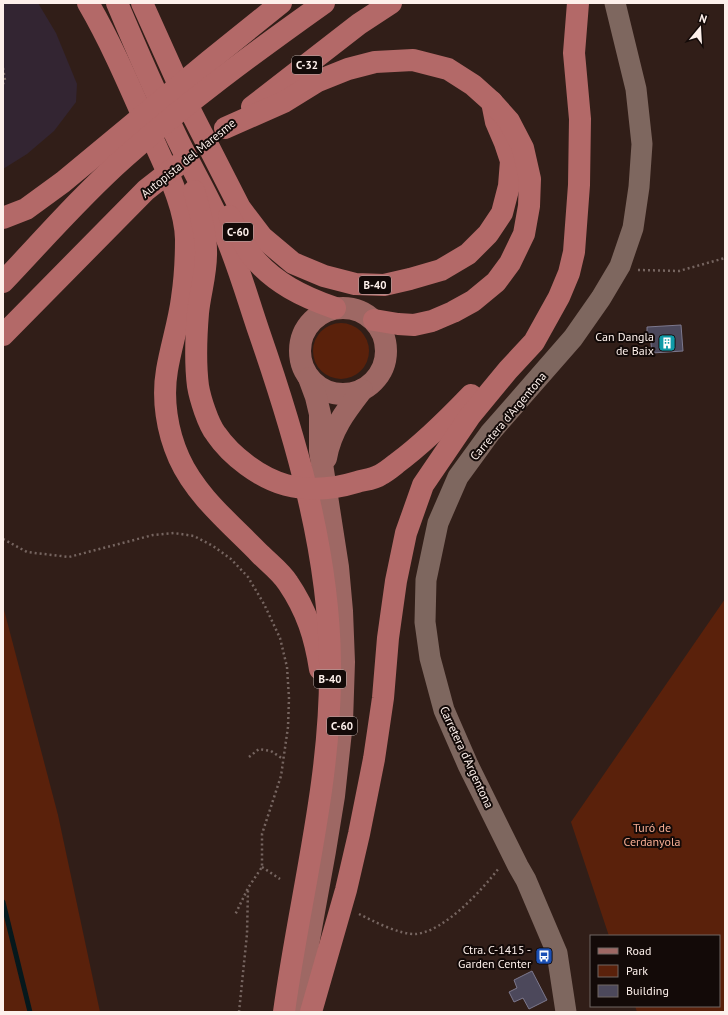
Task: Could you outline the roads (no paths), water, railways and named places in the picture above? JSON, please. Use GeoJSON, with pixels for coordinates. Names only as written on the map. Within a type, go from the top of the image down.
{"type":"FeatureCollection","features":[{"type":"Feature","properties":{"kind":"highway"},"geometry":{"type":"LineString","coordinates":[[88,3],[111,47],[132,93],[175,190],[182,214],[186,236],[182,298],[167,372],[165,394],[171,434],[180,458],[196,486],[218,512],[287,582],[312,629],[321,675],[317,739],[309,808],[290,939],[297,968]]}},
{"type":"Feature","properties":{"kind":"highway"},"geometry":{"type":"LineString","coordinates":[[117,3],[177,139],[200,211],[206,250],[204,279],[198,313],[196,345],[198,386],[204,407],[215,434],[235,455],[252,469],[284,484],[310,488],[330,488],[335,485],[380,476],[410,454],[442,425],[520,343],[540,315],[560,278],[570,249],[576,221]]}},
{"type":"Feature","properties":{"kind":"highway","name":"C-60"},"geometry":{"type":"LineString","coordinates":[[142,3],[192,114],[226,211],[252,256],[273,277],[290,289],[312,300],[334,308]]}},
{"type":"Feature","properties":{"kind":"highway"},"geometry":{"type":"LineString","coordinates":[[3,282],[75,207],[118,150],[209,61],[281,3]]}},
{"type":"Feature","properties":{"kind":"highway"},"geometry":{"type":"LineString","coordinates":[[3,218],[26,209],[63,182],[118,150],[324,3]]}},
{"type":"Feature","properties":{"kind":"highway","name":"Autopista del Maresme"},"geometry":{"type":"LineString","coordinates":[[3,335],[146,190],[359,24],[390,3]]}},
{"type":"Feature","properties":{"kind":"highway"},"geometry":{"type":"LineString","coordinates":[[311,1012],[346,890],[360,834],[383,698],[388,638],[395,588],[406,533],[423,485],[470,416],[508,370],[534,342],[553,310],[569,273],[574,252],[579,185],[580,119],[574,53],[578,3]]}},
{"type":"Feature","properties":{"kind":"highway"},"geometry":{"type":"LineString","coordinates":[[225,128],[284,102],[318,81],[348,69],[375,62],[413,60],[448,69],[473,86],[492,102],[509,121],[523,148],[530,179],[529,206],[524,234],[510,263],[496,282],[473,301],[432,321],[414,325],[374,320]]}},
{"type":"Feature","properties":{"kind":"highway","name":"B-40"},"geometry":{"type":"LineString","coordinates":[[192,114],[240,208],[262,237],[293,263],[324,276],[356,284],[384,285],[441,270],[468,254],[488,234],[502,213],[509,186],[511,161],[506,143],[496,122],[492,102]]}},
{"type":"Feature","properties":{"kind":"highway","name":"B-40"},"geometry":{"type":"LineString","coordinates":[[177,139],[221,224],[280,392],[296,447],[312,513],[327,604],[330,663],[328,727],[313,843],[304,897],[297,968],[284,1012]]}},
{"type":"Feature","properties":{"kind":"main road","name":"C-60"},"geometry":{"type":"LineString","coordinates":[[291,1012],[297,968],[325,851],[334,796],[342,722],[344,662],[342,611],[333,528],[335,485],[326,457],[333,432],[342,417],[362,390],[372,383],[380,374],[386,358],[385,340],[381,329],[374,320],[355,309],[342,307],[322,312],[308,324],[302,336],[299,348],[300,361],[309,378],[320,414],[320,451],[335,485]]}},
{"type":"Feature","properties":{"kind":"main road","name":"C-60"},"geometry":{"type":"LineString","coordinates":[[309,378],[320,388],[334,393],[348,394],[362,390]]}},
{"type":"Feature","properties":{"kind":"main road","name":"C-60"},"geometry":{"type":"LineString","coordinates":[[297,968],[298,1012]]}},
{"type":"Feature","properties":{"kind":"street","name":"Carretera d'Argentona"},"geometry":{"type":"LineString","coordinates":[[566,1012],[557,953],[526,880],[468,765],[444,710],[429,651],[425,622],[426,580],[438,523],[458,477],[490,433],[573,338],[601,298],[620,266],[633,228],[639,187],[642,144],[636,89],[615,3]]}},
{"type":"Feature","properties":{"kind":"waterway"},"geometry":{"type":"LineString","coordinates":[[3,902],[30,1012]]}},
{"type":"Feature","properties":{"kind":"place","name":"Can Dangla de Baix"},"geometry":{"type":"Point","coordinates":[667,343]}},
{"type":"Feature","properties":{"kind":"place","name":"Ctra. C-1415 - Garden Center"},"geometry":{"type":"Point","coordinates":[544,956]}},
{"type":"Feature","properties":{"kind":"park label","name":"Turó de Cerdanyola"},"geometry":{"type":"Point","coordinates":[652,834]}}]}
